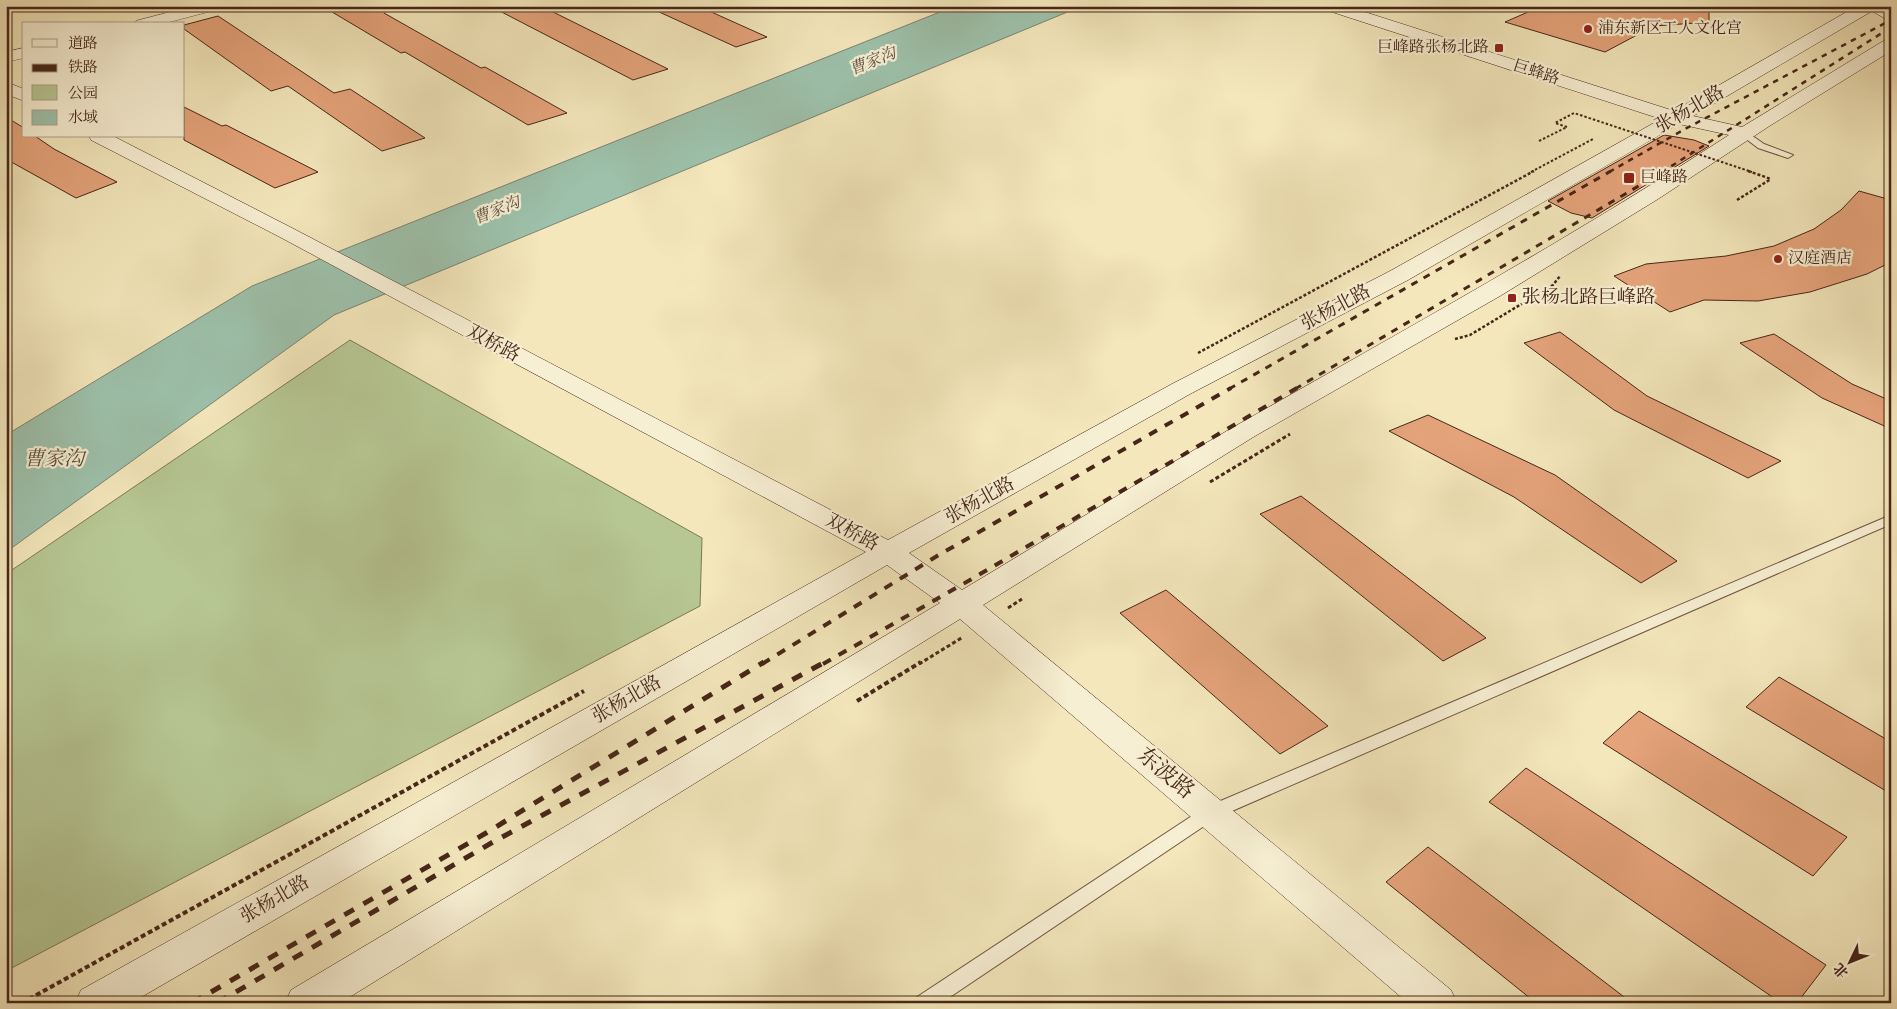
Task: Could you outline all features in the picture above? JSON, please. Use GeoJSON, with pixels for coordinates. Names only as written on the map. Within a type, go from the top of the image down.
{"type":"FeatureCollection","features":[{"type":"Feature","properties":{"kind":"main road"},"geometry":{"type":"LineString","coordinates":[[150,22],[213,6]]}},
{"type":"Feature","properties":{"kind":"main road","name":"巨蜂路"},"geometry":{"type":"LineString","coordinates":[[1329,6],[1744,134]]}},
{"type":"Feature","properties":{"kind":"main road"},"geometry":{"type":"LineString","coordinates":[[1354,6],[1683,114]]}},
{"type":"Feature","properties":{"kind":"main road","name":"张杨北路"},"geometry":{"type":"LineString","coordinates":[[95,1003],[888,552],[1181,389],[1400,275],[1869,6]]}},
{"type":"Feature","properties":{"kind":"main road"},"geometry":{"type":"LineString","coordinates":[[1875,6],[1891,17]]}},
{"type":"Feature","properties":{"kind":"main road"},"geometry":{"type":"LineString","coordinates":[[305,1003],[973,613],[1246,431],[1492,291],[1651,195],[1744,134],[1891,44]]}},
{"type":"Feature","properties":{"kind":"main road"},"geometry":{"type":"LineString","coordinates":[[6,57],[22,53]]}},
{"type":"Feature","properties":{"kind":"main road"},"geometry":{"type":"LineString","coordinates":[[6,87],[22,95]]}},
{"type":"Feature","properties":{"kind":"main road","name":"双桥路"},"geometry":{"type":"LineString","coordinates":[[102,138],[285,232],[888,552]]}},
{"type":"Feature","properties":{"kind":"main road","name":"东波路"},"geometry":{"type":"LineString","coordinates":[[888,552],[973,613],[1437,1003]]}},
{"type":"Feature","properties":{"kind":"lane"},"geometry":{"type":"LineString","coordinates":[[1744,134],[1761,146],[1788,155]]}},
{"type":"Feature","properties":{"kind":"lane"},"geometry":{"type":"LineString","coordinates":[[924,1003],[1210,813],[1891,519]]}},
{"type":"Feature","properties":{"kind":"path"},"geometry":{"type":"LineString","coordinates":[[1540,141],[1567,127],[1555,123],[1574,113],[1771,179],[1737,200]]}},
{"type":"Feature","properties":{"kind":"path"},"geometry":{"type":"LineString","coordinates":[[1609,130],[1626,121]]}},
{"type":"Feature","properties":{"kind":"path"},"geometry":{"type":"LineString","coordinates":[[1195,354],[1601,135]]}},
{"type":"Feature","properties":{"kind":"path"},"geometry":{"type":"LineString","coordinates":[[1724,170],[1739,158]]}},
{"type":"Feature","properties":{"kind":"path"},"geometry":{"type":"LineString","coordinates":[[1447,341],[1470,335],[1553,285],[1563,272]]}},
{"type":"Feature","properties":{"kind":"path"},"geometry":{"type":"LineString","coordinates":[[1204,486],[1297,430]]}},
{"type":"Feature","properties":{"kind":"path"},"geometry":{"type":"LineString","coordinates":[[849,706],[973,613],[1030,594]]}},
{"type":"Feature","properties":{"kind":"path"},"geometry":{"type":"LineString","coordinates":[[22,1003],[588,689]]}},
{"type":"Feature","properties":{"kind":"green space"},"geometry":{"type":"Polygon","coordinates":[[[350,340],[702,538],[700,606],[6,971],[6,574],[350,340]]]}},
{"type":"Feature","properties":{"kind":"water","name":"曹家沟"},"geometry":{"type":"Polygon","coordinates":[[[955,6],[1082,6],[334,315],[6,552],[6,435],[252,286],[955,6]]]}},
{"type":"Feature","properties":{"kind":"building"},"geometry":{"type":"Polygon","coordinates":[[[322,6],[384,6],[384,13],[481,68],[485,67],[567,113],[528,125],[405,52],[401,53],[322,6]]]}},
{"type":"Feature","properties":{"kind":"building"},"geometry":{"type":"Polygon","coordinates":[[[490,6],[541,6],[668,69],[633,80],[490,6]]]}},
{"type":"Feature","properties":{"kind":"building"},"geometry":{"type":"Polygon","coordinates":[[[646,6],[698,6],[767,37],[736,47],[646,6]]]}},
{"type":"Feature","properties":{"kind":"building","name":"浦东新区工人文化宫"},"geometry":{"type":"Polygon","coordinates":[[[1542,6],[1709,6],[1709,22],[1654,26],[1605,52],[1505,22],[1542,6]]]}},
{"type":"Feature","properties":{"kind":"building"},"geometry":{"type":"Polygon","coordinates":[[[218,16],[334,93],[350,89],[425,138],[382,151],[288,86],[271,91],[185,30],[185,25],[218,16]]]}},
{"type":"Feature","properties":{"kind":"building"},"geometry":{"type":"Polygon","coordinates":[[[185,108],[222,126],[226,125],[318,172],[275,188],[184,140],[185,108]]]}},
{"type":"Feature","properties":{"kind":"building"},"geometry":{"type":"Polygon","coordinates":[[[6,117],[22,127],[22,138],[38,138],[54,149],[117,182],[76,198],[6,159],[6,117]]]}},
{"type":"Feature","properties":{"kind":"building","name":"巨峰路"},"geometry":{"type":"Polygon","coordinates":[[[1664,135],[1694,140],[1709,146],[1592,218],[1571,213],[1548,201],[1664,135]]]}},
{"type":"Feature","properties":{"kind":"building"},"geometry":{"type":"Polygon","coordinates":[[[1859,191],[1891,200],[1891,262],[1867,274],[1810,292],[1758,301],[1704,300],[1670,312],[1614,276],[1646,264],[1726,256],[1774,246],[1814,229],[1841,210],[1859,191]]]}},
{"type":"Feature","properties":{"kind":"building"},"geometry":{"type":"Polygon","coordinates":[[[1560,332],[1647,396],[1781,461],[1748,478],[1614,410],[1524,343],[1560,332]]]}},
{"type":"Feature","properties":{"kind":"building"},"geometry":{"type":"Polygon","coordinates":[[[1774,334],[1852,384],[1891,401],[1891,429],[1822,398],[1740,343],[1774,334]]]}},
{"type":"Feature","properties":{"kind":"building"},"geometry":{"type":"Polygon","coordinates":[[[1428,415],[1555,475],[1677,561],[1641,583],[1514,497],[1389,431],[1428,415]]]}},
{"type":"Feature","properties":{"kind":"building"},"geometry":{"type":"Polygon","coordinates":[[[1301,496],[1486,638],[1443,661],[1260,514],[1301,496]]]}},
{"type":"Feature","properties":{"kind":"building"},"geometry":{"type":"Polygon","coordinates":[[[1166,590],[1328,726],[1280,754],[1120,613],[1166,590]]]}},
{"type":"Feature","properties":{"kind":"building"},"geometry":{"type":"Polygon","coordinates":[[[1779,677],[1891,742],[1891,794],[1746,707],[1779,677]]]}},
{"type":"Feature","properties":{"kind":"building"},"geometry":{"type":"Polygon","coordinates":[[[1639,711],[1847,837],[1813,876],[1603,743],[1639,711]]]}},
{"type":"Feature","properties":{"kind":"building"},"geometry":{"type":"Polygon","coordinates":[[[1526,768],[1826,965],[1797,1003],[1781,1003],[1489,802],[1526,768]]]}},
{"type":"Feature","properties":{"kind":"building"},"geometry":{"type":"Polygon","coordinates":[[[1428,847],[1632,1003],[1536,1003],[1386,882],[1428,847]]]}},
{"type":"Feature","properties":{"kind":"railway"},"geometry":{"type":"LineString","coordinates":[[1609,172],[1685,129],[1891,20]]}},
{"type":"Feature","properties":{"kind":"railway"},"geometry":{"type":"LineString","coordinates":[[1662,172],[1882,33]]}},
{"type":"Feature","properties":{"kind":"railway"},"geometry":{"type":"LineString","coordinates":[[1229,389],[1611,171]]}},
{"type":"Feature","properties":{"kind":"railway"},"geometry":{"type":"LineString","coordinates":[[1295,389],[1664,171]]}},
{"type":"Feature","properties":{"kind":"railway"},"geometry":{"type":"LineString","coordinates":[[762,664],[937,556],[1231,388]]}},
{"type":"Feature","properties":{"kind":"railway"},"geometry":{"type":"LineString","coordinates":[[823,664],[1297,388]]}},
{"type":"Feature","properties":{"kind":"railway"},"geometry":{"type":"LineString","coordinates":[[192,1003],[486,833],[764,662]]}},
{"type":"Feature","properties":{"kind":"railway"},"geometry":{"type":"LineString","coordinates":[[217,1003],[493,842],[825,662]]}},
{"type":"Feature","properties":{"kind":"place","name":"浦东新区工人文化宫"},"geometry":{"type":"Point","coordinates":[1588,29]}},
{"type":"Feature","properties":{"kind":"place","name":"巨峰路张杨北路"},"geometry":{"type":"Point","coordinates":[1499,48]}},
{"type":"Feature","properties":{"kind":"place","name":"巨峰路"},"geometry":{"type":"Point","coordinates":[1629,178]}},
{"type":"Feature","properties":{"kind":"place","name":"汉庭酒店"},"geometry":{"type":"Point","coordinates":[1778,259]}},
{"type":"Feature","properties":{"kind":"place","name":"张杨北路巨峰路"},"geometry":{"type":"Point","coordinates":[1512,298]}}]}
